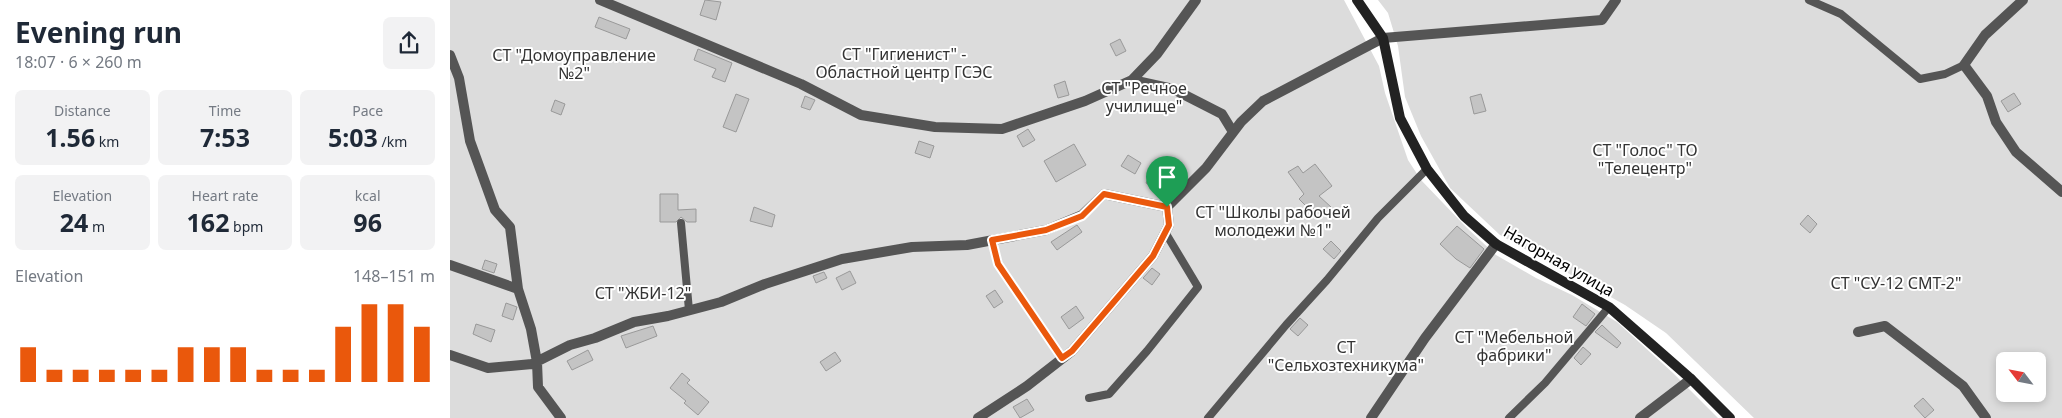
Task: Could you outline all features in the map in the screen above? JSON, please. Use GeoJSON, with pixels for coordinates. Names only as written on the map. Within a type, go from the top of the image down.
{"type":"FeatureCollection","features":[{"type":"Feature","properties":{"kind":"street"},"geometry":{"type":"LineString","coordinates":[[600,0],[801,84],[861,115],[935,127],[1002,129],[1085,102],[1132,80],[1157,54],[1196,0]]}},
{"type":"Feature","properties":{"kind":"street","name":"Нагорная улица"},"geometry":{"type":"LineString","coordinates":[[1357,0],[1383,38],[1400,118],[1427,169],[1464,216],[1496,244],[1609,307],[1691,378],[1730,418]]}},
{"type":"Feature","properties":{"kind":"street"},"geometry":{"type":"LineString","coordinates":[[1167,207],[1206,168],[1233,132],[1263,101],[1383,38],[1602,20],[1616,0]]}},
{"type":"Feature","properties":{"kind":"street"},"geometry":{"type":"LineString","coordinates":[[2023,0],[1985,35],[1964,65],[1987,96],[1996,122],[2016,152],[2062,192]]}},
{"type":"Feature","properties":{"kind":"street"},"geometry":{"type":"LineString","coordinates":[[450,55],[459,78],[470,141],[496,210],[510,227],[518,289],[531,329],[537,362],[538,387],[561,418]]}},
{"type":"Feature","properties":{"kind":"street"},"geometry":{"type":"LineString","coordinates":[[1132,80],[1173,89],[1222,114],[1233,132]]}},
{"type":"Feature","properties":{"kind":"street"},"geometry":{"type":"LineString","coordinates":[[450,355],[488,368],[532,364],[570,345],[595,338],[634,322],[722,302],[765,284],[842,259],[912,247],[967,245],[1046,230],[1082,216],[1104,194],[1167,207]]}},
{"type":"Feature","properties":{"kind":"street"},"geometry":{"type":"LineString","coordinates":[[978,418],[1027,386],[1072,351],[1153,256],[1169,225],[1167,207]]}},
{"type":"Feature","properties":{"kind":"street"},"geometry":{"type":"LineString","coordinates":[[1370,418],[1425,338],[1496,244]]}},
{"type":"Feature","properties":{"kind":"street"},"geometry":{"type":"LineString","coordinates":[[450,265],[518,289]]}},
{"type":"Feature","properties":{"kind":"street"},"geometry":{"type":"LineString","coordinates":[[1858,332],[1886,326],[1964,386],[1986,418]]}},
{"type":"Feature","properties":{"kind":"street"},"geometry":{"type":"LineString","coordinates":[[1640,418],[1691,378]]}},
{"type":"Feature","properties":{"kind":"lane"},"geometry":{"type":"LineString","coordinates":[[1809,0],[1841,14],[1920,79],[1945,74],[1964,65]]}},
{"type":"Feature","properties":{"kind":"lane"},"geometry":{"type":"LineString","coordinates":[[1208,418],[1378,218],[1427,169]]}},
{"type":"Feature","properties":{"kind":"lane"},"geometry":{"type":"LineString","coordinates":[[680,223],[689,310]]}},
{"type":"Feature","properties":{"kind":"lane"},"geometry":{"type":"LineString","coordinates":[[1089,398],[1109,394],[1147,351],[1198,287],[1166,232]]}},
{"type":"Feature","properties":{"kind":"lane"},"geometry":{"type":"LineString","coordinates":[[992,240],[998,264],[1062,358]]}},
{"type":"Feature","properties":{"kind":"lane"},"geometry":{"type":"LineString","coordinates":[[1508,418],[1544,383],[1609,307]]}},
{"type":"Feature","properties":{"kind":"green space"},"geometry":{"type":"Polygon","coordinates":[[[450,0],[1344,0],[1379,66],[1385,93],[1408,160],[1421,180],[1496,255],[1536,278],[1572,295],[1617,322],[1673,373],[1718,418],[450,418],[450,0]]]}},
{"type":"Feature","properties":{"kind":"green space"},"geometry":{"type":"Polygon","coordinates":[[[1378,0],[2062,0],[2062,418],[1754,418],[1666,333],[1625,305],[1500,235],[1450,188],[1421,136],[1405,97],[1398,46],[1388,13],[1378,0]]]}},
{"type":"Feature","properties":{"kind":"building"},"geometry":{"type":"Polygon","coordinates":[[[705,0],[721,2],[716,20],[700,15],[705,0]]]}},
{"type":"Feature","properties":{"kind":"building"},"geometry":{"type":"Polygon","coordinates":[[[599,17],[630,29],[626,39],[595,27],[599,17]]]}},
{"type":"Feature","properties":{"kind":"building"},"geometry":{"type":"Polygon","coordinates":[[[1120,39],[1126,51],[1116,56],[1110,44],[1120,39]]]}},
{"type":"Feature","properties":{"kind":"building"},"geometry":{"type":"Polygon","coordinates":[[[698,49],[732,63],[725,82],[712,77],[716,69],[694,60],[698,49]]]}},
{"type":"Feature","properties":{"kind":"building"},"geometry":{"type":"Polygon","coordinates":[[[1065,81],[1069,95],[1058,98],[1054,85],[1065,81]]]}},
{"type":"Feature","properties":{"kind":"building"},"geometry":{"type":"Polygon","coordinates":[[[2014,93],[2021,104],[2008,112],[2001,101],[2014,93]]]}},
{"type":"Feature","properties":{"kind":"building"},"geometry":{"type":"Polygon","coordinates":[[[736,94],[749,99],[736,132],[723,127],[736,94]]]}},
{"type":"Feature","properties":{"kind":"building"},"geometry":{"type":"Polygon","coordinates":[[[1481,94],[1486,111],[1474,114],[1470,97],[1481,94]]]}},
{"type":"Feature","properties":{"kind":"building"},"geometry":{"type":"Polygon","coordinates":[[[805,96],[815,100],[810,110],[801,107],[805,96]]]}},
{"type":"Feature","properties":{"kind":"building"},"geometry":{"type":"Polygon","coordinates":[[[555,100],[565,104],[561,115],[551,111],[555,100]]]}},
{"type":"Feature","properties":{"kind":"building"},"geometry":{"type":"Polygon","coordinates":[[[1028,129],[1035,140],[1023,147],[1017,136],[1028,129]]]}},
{"type":"Feature","properties":{"kind":"building"},"geometry":{"type":"Polygon","coordinates":[[[919,141],[934,146],[930,158],[915,153],[919,141]]]}},
{"type":"Feature","properties":{"kind":"building"},"geometry":{"type":"Polygon","coordinates":[[[1074,144],[1086,165],[1056,182],[1044,161],[1074,144]]]}},
{"type":"Feature","properties":{"kind":"building"},"geometry":{"type":"Polygon","coordinates":[[[1128,155],[1141,163],[1135,174],[1121,166],[1128,155]]]}},
{"type":"Feature","properties":{"kind":"building"},"geometry":{"type":"Polygon","coordinates":[[[1315,164],[1332,186],[1319,196],[1331,207],[1322,216],[1310,205],[1308,208],[1299,199],[1304,194],[1288,172],[1298,166],[1303,173],[1315,164]]]}},
{"type":"Feature","properties":{"kind":"building"},"geometry":{"type":"Polygon","coordinates":[[[1152,173],[1162,179],[1156,189],[1146,183],[1152,173]]]}},
{"type":"Feature","properties":{"kind":"building"},"geometry":{"type":"Polygon","coordinates":[[[660,194],[678,194],[678,210],[696,209],[696,222],[687,222],[681,217],[676,222],[660,222],[660,194]]]}},
{"type":"Feature","properties":{"kind":"building"},"geometry":{"type":"Polygon","coordinates":[[[754,207],[775,215],[772,227],[750,221],[754,207]]]}},
{"type":"Feature","properties":{"kind":"building"},"geometry":{"type":"Polygon","coordinates":[[[1808,215],[1817,224],[1810,233],[1800,224],[1808,215]]]}},
{"type":"Feature","properties":{"kind":"building"},"geometry":{"type":"Polygon","coordinates":[[[1077,225],[1082,232],[1057,250],[1051,242],[1077,225]]]}},
{"type":"Feature","properties":{"kind":"building"},"geometry":{"type":"Polygon","coordinates":[[[1457,226],[1484,249],[1470,268],[1456,259],[1440,244],[1457,226]]]}},
{"type":"Feature","properties":{"kind":"building"},"geometry":{"type":"Polygon","coordinates":[[[1331,241],[1341,251],[1334,259],[1323,249],[1331,241]]]}},
{"type":"Feature","properties":{"kind":"building"},"geometry":{"type":"Polygon","coordinates":[[[485,260],[497,264],[494,273],[482,269],[485,260]]]}},
{"type":"Feature","properties":{"kind":"building"},"geometry":{"type":"Polygon","coordinates":[[[1152,268],[1160,274],[1152,285],[1143,278],[1152,268]]]}},
{"type":"Feature","properties":{"kind":"building"},"geometry":{"type":"Polygon","coordinates":[[[850,271],[856,283],[842,290],[836,278],[850,271]]]}},
{"type":"Feature","properties":{"kind":"building"},"geometry":{"type":"Polygon","coordinates":[[[824,272],[827,278],[816,283],[813,276],[824,272]]]}},
{"type":"Feature","properties":{"kind":"building"},"geometry":{"type":"Polygon","coordinates":[[[995,290],[1003,302],[994,308],[986,296],[995,290]]]}},
{"type":"Feature","properties":{"kind":"building"},"geometry":{"type":"Polygon","coordinates":[[[506,303],[517,307],[513,320],[502,316],[506,303]]]}},
{"type":"Feature","properties":{"kind":"building"},"geometry":{"type":"Polygon","coordinates":[[[1582,304],[1595,314],[1586,326],[1573,317],[1582,304]]]}},
{"type":"Feature","properties":{"kind":"building"},"geometry":{"type":"Polygon","coordinates":[[[1076,306],[1084,318],[1069,329],[1061,317],[1076,306]]]}},
{"type":"Feature","properties":{"kind":"building"},"geometry":{"type":"Polygon","coordinates":[[[1300,318],[1308,325],[1298,336],[1290,329],[1300,318]]]}},
{"type":"Feature","properties":{"kind":"building"},"geometry":{"type":"Polygon","coordinates":[[[476,324],[495,330],[491,342],[473,334],[476,324]]]}},
{"type":"Feature","properties":{"kind":"building"},"geometry":{"type":"Polygon","coordinates":[[[1602,325],[1621,343],[1617,348],[1595,332],[1602,325]]]}},
{"type":"Feature","properties":{"kind":"building"},"geometry":{"type":"Polygon","coordinates":[[[653,326],[657,336],[626,348],[621,336],[653,326]]]}},
{"type":"Feature","properties":{"kind":"building"},"geometry":{"type":"Polygon","coordinates":[[[1583,347],[1591,354],[1581,365],[1574,358],[1583,347]]]}},
{"type":"Feature","properties":{"kind":"building"},"geometry":{"type":"Polygon","coordinates":[[[588,350],[593,360],[572,370],[567,361],[588,350]]]}},
{"type":"Feature","properties":{"kind":"building"},"geometry":{"type":"Polygon","coordinates":[[[835,352],[841,361],[826,371],[820,362],[835,352]]]}},
{"type":"Feature","properties":{"kind":"building"},"geometry":{"type":"Polygon","coordinates":[[[682,373],[690,380],[687,383],[709,402],[698,415],[684,403],[686,401],[670,388],[682,373]]]}},
{"type":"Feature","properties":{"kind":"building"},"geometry":{"type":"Polygon","coordinates":[[[1923,398],[1934,410],[1925,418],[1914,406],[1923,398]]]}},
{"type":"Feature","properties":{"kind":"building"},"geometry":{"type":"Polygon","coordinates":[[[1027,399],[1034,410],[1020,418],[1013,407],[1027,399]]]}},
{"type":"Feature","properties":{"kind":"route"},"geometry":{"type":"LineString","coordinates":[[1104,194],[1167,207],[1169,225],[1153,256],[1072,351],[1062,358],[998,264],[992,240],[1046,230],[1082,216],[1104,194]]}},
{"type":"Feature","properties":{"kind":"park label","name":"СТ \"Гигиенист\" - Областной центр ГСЭС"},"geometry":{"type":"Point","coordinates":[904,63]}},
{"type":"Feature","properties":{"kind":"park label","name":"СТ \"Домоуправление №2\""},"geometry":{"type":"Point","coordinates":[574,64]}},
{"type":"Feature","properties":{"kind":"park label","name":"СТ \"Речное училище\""},"geometry":{"type":"Point","coordinates":[1144,97]}},
{"type":"Feature","properties":{"kind":"park label","name":"СТ \"Голос\" ТО \"Телецентр\""},"geometry":{"type":"Point","coordinates":[1645,159]}},
{"type":"Feature","properties":{"kind":"park label","name":"СТ \"Школы рабочей молодежи №1\""},"geometry":{"type":"Point","coordinates":[1273,221]}},
{"type":"Feature","properties":{"kind":"park label","name":"СТ \"СУ-12 СМТ-2\""},"geometry":{"type":"Point","coordinates":[1896,283]}},
{"type":"Feature","properties":{"kind":"park label","name":"СТ \"ЖБИ-12\""},"geometry":{"type":"Point","coordinates":[643,293]}},
{"type":"Feature","properties":{"kind":"park label","name":"СТ \"Мебельной фабрики\""},"geometry":{"type":"Point","coordinates":[1514,346]}},
{"type":"Feature","properties":{"kind":"park label","name":"СТ \"Сельхозтехникума\""},"geometry":{"type":"Point","coordinates":[1346,356]}}]}
